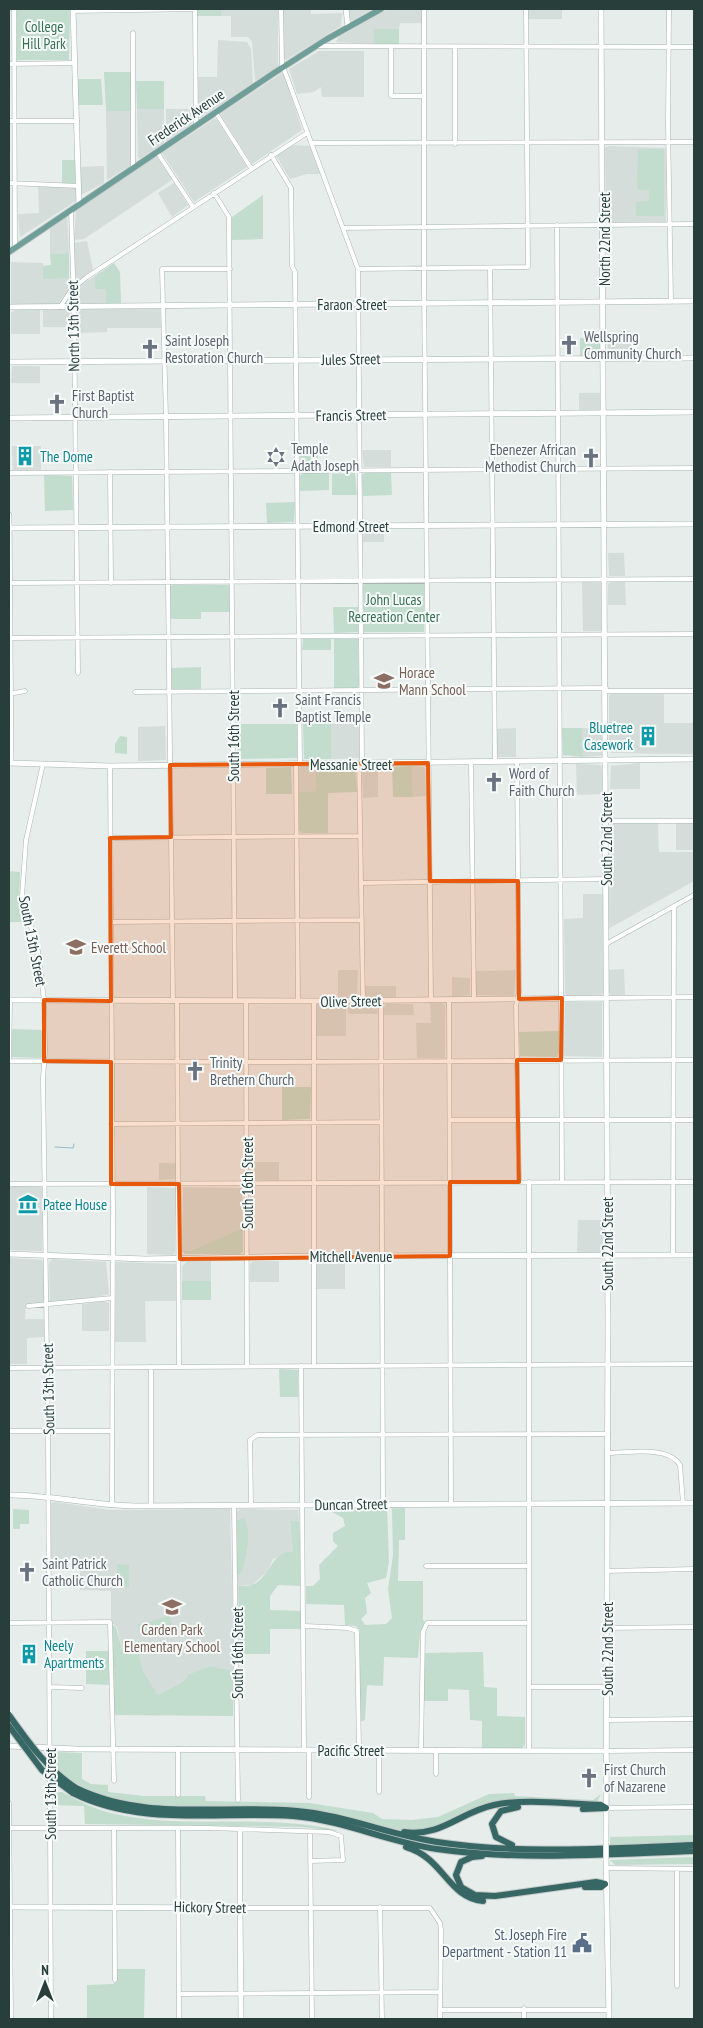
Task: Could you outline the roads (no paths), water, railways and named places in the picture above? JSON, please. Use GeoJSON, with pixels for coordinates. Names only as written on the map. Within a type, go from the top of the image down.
{"type":"FeatureCollection","features":[{"type":"Feature","properties":{"kind":"highway"},"geometry":{"type":"LineString","coordinates":[[9,1715],[37,1755],[75,1791],[133,1806],[167,1809],[295,1810],[328,1815],[416,1839],[461,1845],[568,1849],[694,1846]]}},
{"type":"Feature","properties":{"kind":"highway"},"geometry":{"type":"LineString","coordinates":[[9,1726],[42,1770],[101,1805],[132,1812],[168,1815],[295,1816],[327,1821],[391,1840],[426,1855],[438,1865],[458,1891],[474,1899],[496,1900],[601,1887],[606,1884]]}},
{"type":"Feature","properties":{"kind":"highway"},"geometry":{"type":"LineString","coordinates":[[363,1825],[419,1833],[442,1828],[479,1810],[501,1804],[601,1805],[606,1808]]}},
{"type":"Feature","properties":{"kind":"highway"},"geometry":{"type":"LineString","coordinates":[[568,1849],[505,1843],[493,1833],[493,1819],[501,1811],[516,1806],[601,1810],[606,1808]]}},
{"type":"Feature","properties":{"kind":"highway"},"geometry":{"type":"LineString","coordinates":[[391,1840],[461,1851],[559,1855],[694,1851]]}},
{"type":"Feature","properties":{"kind":"highway"},"geometry":{"type":"LineString","coordinates":[[559,1855],[530,1858],[472,1857],[465,1859],[458,1866],[456,1879],[466,1891],[487,1897],[596,1882],[606,1884]]}},
{"type":"Feature","properties":{"kind":"main road","name":"Frederick Avenue"},"geometry":{"type":"LineString","coordinates":[[9,252],[316,46],[381,9]]}},
{"type":"Feature","properties":{"kind":"street"},"geometry":{"type":"LineString","coordinates":[[14,9],[15,247]]}},
{"type":"Feature","properties":{"kind":"street"},"geometry":{"type":"LineString","coordinates":[[80,204],[73,10],[195,9],[196,126]]}},
{"type":"Feature","properties":{"kind":"street"},"geometry":{"type":"LineString","coordinates":[[281,9],[282,60],[284,67],[358,269],[362,690],[360,836],[363,1001]]}},
{"type":"Feature","properties":{"kind":"street"},"geometry":{"type":"LineString","coordinates":[[346,9],[348,27]]}},
{"type":"Feature","properties":{"kind":"street"},"geometry":{"type":"LineString","coordinates":[[424,9],[425,526],[431,1000]]}},
{"type":"Feature","properties":{"kind":"street"},"geometry":{"type":"LineString","coordinates":[[358,269],[528,267],[526,9]]}},
{"type":"Feature","properties":{"kind":"street","name":"North 22nd Street"},"geometry":{"type":"LineString","coordinates":[[601,9],[605,359],[604,468]]}},
{"type":"Feature","properties":{"kind":"street"},"geometry":{"type":"LineString","coordinates":[[669,9],[668,143],[672,301]]}},
{"type":"Feature","properties":{"kind":"street"},"geometry":{"type":"LineString","coordinates":[[133,33],[134,168]]}},
{"type":"Feature","properties":{"kind":"street"},"geometry":{"type":"LineString","coordinates":[[316,46],[694,47]]}},
{"type":"Feature","properties":{"kind":"street"},"geometry":{"type":"LineString","coordinates":[[391,46],[391,96],[424,96]]}},
{"type":"Feature","properties":{"kind":"street"},"geometry":{"type":"LineString","coordinates":[[455,47],[455,144]]}},
{"type":"Feature","properties":{"kind":"street"},"geometry":{"type":"LineString","coordinates":[[9,64],[74,62]]}},
{"type":"Feature","properties":{"kind":"street"},"geometry":{"type":"LineString","coordinates":[[216,112],[252,168]]}},
{"type":"Feature","properties":{"kind":"street"},"geometry":{"type":"LineString","coordinates":[[9,122],[77,121]]}},
{"type":"Feature","properties":{"kind":"street"},"geometry":{"type":"LineString","coordinates":[[60,307],[72,288],[307,133]]}},
{"type":"Feature","properties":{"kind":"street"},"geometry":{"type":"LineString","coordinates":[[311,143],[527,144],[694,142]]}},
{"type":"Feature","properties":{"kind":"street"},"geometry":{"type":"LineString","coordinates":[[157,152],[193,207]]}},
{"type":"Feature","properties":{"kind":"street"},"geometry":{"type":"LineString","coordinates":[[271,155],[291,188],[292,266],[295,272],[299,526],[299,691],[296,837],[298,1001]]}},
{"type":"Feature","properties":{"kind":"street"},"geometry":{"type":"LineString","coordinates":[[9,183],[78,186]]}},
{"type":"Feature","properties":{"kind":"street","name":"South 16th Street"},"geometry":{"type":"LineString","coordinates":[[214,193],[229,217],[235,1001]]}},
{"type":"Feature","properties":{"kind":"street","name":"North 13th Street"},"geometry":{"type":"LineString","coordinates":[[71,209],[76,472]]}},
{"type":"Feature","properties":{"kind":"street"},"geometry":{"type":"LineString","coordinates":[[344,228],[694,224]]}},
{"type":"Feature","properties":{"kind":"street"},"geometry":{"type":"LineString","coordinates":[[557,225],[562,1182]]}},
{"type":"Feature","properties":{"kind":"street"},"geometry":{"type":"LineString","coordinates":[[490,268],[495,761]]}},
{"type":"Feature","properties":{"kind":"street"},"geometry":{"type":"LineString","coordinates":[[179,1366],[179,1124],[170,837],[166,418],[162,269],[230,269]]}},
{"type":"Feature","properties":{"kind":"street","name":"Faraon Street"},"geometry":{"type":"LineString","coordinates":[[9,307],[694,301]]}},
{"type":"Feature","properties":{"kind":"street","name":"Jules Street"},"geometry":{"type":"LineString","coordinates":[[9,362],[694,358]]}},
{"type":"Feature","properties":{"kind":"street","name":"Francis Street"},"geometry":{"type":"LineString","coordinates":[[9,418],[694,412]]}},
{"type":"Feature","properties":{"kind":"street","name":"South 22nd Street"},"geometry":{"type":"LineString","coordinates":[[604,468],[606,580],[608,1365],[606,1884],[609,2019]]}},
{"type":"Feature","properties":{"kind":"street"},"geometry":{"type":"LineString","coordinates":[[9,473],[694,468]]}},
{"type":"Feature","properties":{"kind":"street"},"geometry":{"type":"LineString","coordinates":[[76,472],[78,673]]}},
{"type":"Feature","properties":{"kind":"street"},"geometry":{"type":"LineString","coordinates":[[110,472],[111,583]]}},
{"type":"Feature","properties":{"kind":"street"},"geometry":{"type":"LineString","coordinates":[[9,515],[10,763]]}},
{"type":"Feature","properties":{"kind":"street","name":"Edmond Street"},"geometry":{"type":"LineString","coordinates":[[9,528],[694,524]]}},
{"type":"Feature","properties":{"kind":"street"},"geometry":{"type":"LineString","coordinates":[[9,583],[694,579]]}},
{"type":"Feature","properties":{"kind":"street"},"geometry":{"type":"LineString","coordinates":[[10,638],[694,634]]}},
{"type":"Feature","properties":{"kind":"street"},"geometry":{"type":"LineString","coordinates":[[135,692],[494,691],[559,689],[694,691]]}},
{"type":"Feature","properties":{"kind":"street"},"geometry":{"type":"LineString","coordinates":[[10,694],[25,692]]}},
{"type":"Feature","properties":{"kind":"street","name":"Messanie Street"},"geometry":{"type":"LineString","coordinates":[[10,763],[110,766],[694,759]]}},
{"type":"Feature","properties":{"kind":"street"},"geometry":{"type":"LineString","coordinates":[[517,761],[519,1182]]}},
{"type":"Feature","properties":{"kind":"street"},"geometry":{"type":"LineString","coordinates":[[472,762],[474,999]]}},
{"type":"Feature","properties":{"kind":"street","name":"South 13th Street"},"geometry":{"type":"LineString","coordinates":[[43,764],[26,840],[22,896],[38,950],[44,1000],[51,2019]]}},
{"type":"Feature","properties":{"kind":"street"},"geometry":{"type":"LineString","coordinates":[[110,766],[112,1505]]}},
{"type":"Feature","properties":{"kind":"street"},"geometry":{"type":"LineString","coordinates":[[606,821],[694,820]]}},
{"type":"Feature","properties":{"kind":"street"},"geometry":{"type":"LineString","coordinates":[[110,838],[360,836]]}},
{"type":"Feature","properties":{"kind":"street"},"geometry":{"type":"LineString","coordinates":[[362,883],[606,879]]}},
{"type":"Feature","properties":{"kind":"street"},"geometry":{"type":"LineString","coordinates":[[606,944],[694,895]]}},
{"type":"Feature","properties":{"kind":"street"},"geometry":{"type":"LineString","coordinates":[[673,1256],[675,1120],[674,907]]}},
{"type":"Feature","properties":{"kind":"street"},"geometry":{"type":"LineString","coordinates":[[110,922],[362,920]]}},
{"type":"Feature","properties":{"kind":"street","name":"Olive Street"},"geometry":{"type":"LineString","coordinates":[[9,1000],[175,1002],[694,997]]}},
{"type":"Feature","properties":{"kind":"street"},"geometry":{"type":"LineString","coordinates":[[9,1000],[9,1060],[381,1062],[694,1060]]}},
{"type":"Feature","properties":{"kind":"street"},"geometry":{"type":"LineString","coordinates":[[381,1000],[384,1366],[383,1504]]}},
{"type":"Feature","properties":{"kind":"street"},"geometry":{"type":"LineString","coordinates":[[449,1000],[451,1503]]}},
{"type":"Feature","properties":{"kind":"street","name":"South 16th Street"},"geometry":{"type":"LineString","coordinates":[[246,1001],[247,1366]]}},
{"type":"Feature","properties":{"kind":"street"},"geometry":{"type":"LineString","coordinates":[[314,1001],[314,1366]]}},
{"type":"Feature","properties":{"kind":"street"},"geometry":{"type":"LineString","coordinates":[[450,1120],[694,1120]]}},
{"type":"Feature","properties":{"kind":"street"},"geometry":{"type":"LineString","coordinates":[[111,1124],[381,1122]]}},
{"type":"Feature","properties":{"kind":"street"},"geometry":{"type":"LineString","coordinates":[[529,1182],[529,1751]]}},
{"type":"Feature","properties":{"kind":"street"},"geometry":{"type":"LineString","coordinates":[[9,1184],[694,1182]]}},
{"type":"Feature","properties":{"kind":"street","name":"Mitchell Avenue"},"geometry":{"type":"LineString","coordinates":[[9,1254],[111,1259],[314,1256],[607,1257],[694,1255]]}},
{"type":"Feature","properties":{"kind":"street"},"geometry":{"type":"LineString","coordinates":[[28,1306],[112,1298]]}},
{"type":"Feature","properties":{"kind":"street"},"geometry":{"type":"LineString","coordinates":[[9,1368],[694,1364]]}},
{"type":"Feature","properties":{"kind":"street"},"geometry":{"type":"LineString","coordinates":[[301,1366],[301,1505],[309,1797]]}},
{"type":"Feature","properties":{"kind":"street"},"geometry":{"type":"LineString","coordinates":[[150,1367],[152,1506]]}},
{"type":"Feature","properties":{"kind":"street"},"geometry":{"type":"LineString","coordinates":[[9,1431],[112,1431]]}},
{"type":"Feature","properties":{"kind":"street"},"geometry":{"type":"LineString","coordinates":[[251,1505],[250,1440],[253,1436],[302,1434],[608,1434]]}},
{"type":"Feature","properties":{"kind":"street"},"geometry":{"type":"LineString","coordinates":[[608,1454],[662,1453],[671,1456],[680,1465],[683,1503]]}},
{"type":"Feature","properties":{"kind":"street","name":"Duncan Street"},"geometry":{"type":"LineString","coordinates":[[9,1495],[48,1497],[112,1505],[152,1506],[694,1503]]}},
{"type":"Feature","properties":{"kind":"street","name":"South 16th Street"},"geometry":{"type":"LineString","coordinates":[[234,1506],[238,1800]]}},
{"type":"Feature","properties":{"kind":"street"},"geometry":{"type":"LineString","coordinates":[[426,1566],[529,1566]]}},
{"type":"Feature","properties":{"kind":"street"},"geometry":{"type":"LineString","coordinates":[[607,1571],[694,1569]]}},
{"type":"Feature","properties":{"kind":"street"},"geometry":{"type":"LineString","coordinates":[[9,1623],[110,1622],[111,1749],[114,1781]]}},
{"type":"Feature","properties":{"kind":"street"},"geometry":{"type":"LineString","coordinates":[[421,1750],[423,1632],[427,1623],[529,1623]]}},
{"type":"Feature","properties":{"kind":"street"},"geometry":{"type":"LineString","coordinates":[[305,1626],[348,1628],[357,1631],[360,1750]]}},
{"type":"Feature","properties":{"kind":"street"},"geometry":{"type":"LineString","coordinates":[[608,1628],[694,1627]]}},
{"type":"Feature","properties":{"kind":"street"},"geometry":{"type":"LineString","coordinates":[[50,1687],[82,1688]]}},
{"type":"Feature","properties":{"kind":"street"},"geometry":{"type":"LineString","coordinates":[[529,1687],[607,1687]]}},
{"type":"Feature","properties":{"kind":"street"},"geometry":{"type":"LineString","coordinates":[[607,1720],[694,1719]]}},
{"type":"Feature","properties":{"kind":"street","name":"Pacific Street"},"geometry":{"type":"LineString","coordinates":[[9,1746],[111,1749],[694,1750]]}},
{"type":"Feature","properties":{"kind":"street"},"geometry":{"type":"LineString","coordinates":[[178,1749],[178,1796]]}},
{"type":"Feature","properties":{"kind":"street"},"geometry":{"type":"LineString","coordinates":[[379,1750],[379,1792]]}},
{"type":"Feature","properties":{"kind":"street"},"geometry":{"type":"LineString","coordinates":[[436,1750],[436,1774]]}},
{"type":"Feature","properties":{"kind":"street"},"geometry":{"type":"LineString","coordinates":[[9,1803],[11,2019]]}},
{"type":"Feature","properties":{"kind":"street"},"geometry":{"type":"LineString","coordinates":[[606,1808],[694,1807]]}},
{"type":"Feature","properties":{"kind":"street"},"geometry":{"type":"LineString","coordinates":[[9,1828],[240,1829],[333,1833],[341,1836],[343,1860],[310,1861]]}},
{"type":"Feature","properties":{"kind":"street"},"geometry":{"type":"LineString","coordinates":[[114,1828],[115,1980]]}},
{"type":"Feature","properties":{"kind":"street"},"geometry":{"type":"LineString","coordinates":[[178,1828],[179,2019]]}},
{"type":"Feature","properties":{"kind":"street"},"geometry":{"type":"LineString","coordinates":[[240,1829],[241,2019]]}},
{"type":"Feature","properties":{"kind":"street"},"geometry":{"type":"LineString","coordinates":[[310,1832],[312,2019]]}},
{"type":"Feature","properties":{"kind":"street"},"geometry":{"type":"LineString","coordinates":[[606,1868],[694,1869]]}},
{"type":"Feature","properties":{"kind":"street"},"geometry":{"type":"LineString","coordinates":[[677,1869],[677,1986]]}},
{"type":"Feature","properties":{"kind":"street","name":"Hickory Street"},"geometry":{"type":"LineString","coordinates":[[9,1907],[430,1908],[440,1923],[440,1992]]}},
{"type":"Feature","properties":{"kind":"street"},"geometry":{"type":"LineString","coordinates":[[380,1907],[382,2019]]}},
{"type":"Feature","properties":{"kind":"street"},"geometry":{"type":"LineString","coordinates":[[180,1994],[440,1992],[440,2019]]}},
{"type":"Feature","properties":{"kind":"street"},"geometry":{"type":"LineString","coordinates":[[524,2008],[524,2019]]}},
{"type":"Feature","properties":{"kind":"street"},"geometry":{"type":"LineString","coordinates":[[440,2010],[524,2008],[609,2010]]}},
{"type":"Feature","properties":{"kind":"waterway"},"geometry":{"type":"LineString","coordinates":[[55,1147],[73,1148],[74,1144]]}},
{"type":"Feature","properties":{"kind":"place","name":"Wellspring Community Church"},"geometry":{"type":"Point","coordinates":[569,345]}},
{"type":"Feature","properties":{"kind":"place","name":"Saint Joseph Restoration Church"},"geometry":{"type":"Point","coordinates":[150,349]}},
{"type":"Feature","properties":{"kind":"place","name":"First Baptist Church"},"geometry":{"type":"Point","coordinates":[57,404]}},
{"type":"Feature","properties":{"kind":"place","name":"The Dome"},"geometry":{"type":"Point","coordinates":[25,456]}},
{"type":"Feature","properties":{"kind":"place","name":"Temple Adath Joseph"},"geometry":{"type":"Point","coordinates":[276,457]}},
{"type":"Feature","properties":{"kind":"place","name":"Ebenezer African Methodist Church"},"geometry":{"type":"Point","coordinates":[591,458]}},
{"type":"Feature","properties":{"kind":"place","name":"Horace Mann School"},"geometry":{"type":"Point","coordinates":[384,681]}},
{"type":"Feature","properties":{"kind":"place","name":"Saint Francis Baptist Temple"},"geometry":{"type":"Point","coordinates":[280,708]}},
{"type":"Feature","properties":{"kind":"place","name":"Bluetree Casework"},"geometry":{"type":"Point","coordinates":[648,736]}},
{"type":"Feature","properties":{"kind":"place","name":"Word of Faith Church"},"geometry":{"type":"Point","coordinates":[494,782]}},
{"type":"Feature","properties":{"kind":"place","name":"Everett School"},"geometry":{"type":"Point","coordinates":[76,947]}},
{"type":"Feature","properties":{"kind":"place","name":"Trinity Brethern Church"},"geometry":{"type":"Point","coordinates":[195,1071]}},
{"type":"Feature","properties":{"kind":"place","name":"Patee House"},"geometry":{"type":"Point","coordinates":[28,1204]}},
{"type":"Feature","properties":{"kind":"place","name":"Saint Patrick Catholic Church"},"geometry":{"type":"Point","coordinates":[27,1572]}},
{"type":"Feature","properties":{"kind":"place","name":"Carden Park Elementary School"},"geometry":{"type":"Point","coordinates":[172,1607]}},
{"type":"Feature","properties":{"kind":"place","name":"Neely Apartments"},"geometry":{"type":"Point","coordinates":[29,1654]}},
{"type":"Feature","properties":{"kind":"place","name":"First Church of Nazarene"},"geometry":{"type":"Point","coordinates":[589,1778]}},
{"type":"Feature","properties":{"kind":"place","name":"St. Joseph Fire Department - Station 11"},"geometry":{"type":"Point","coordinates":[582,1943]}},
{"type":"Feature","properties":{"kind":"park label","name":"College Hill Park"},"geometry":{"type":"Point","coordinates":[44,34]}},
{"type":"Feature","properties":{"kind":"park label","name":"John Lucas Recreation Center"},"geometry":{"type":"Point","coordinates":[394,608]}}]}
